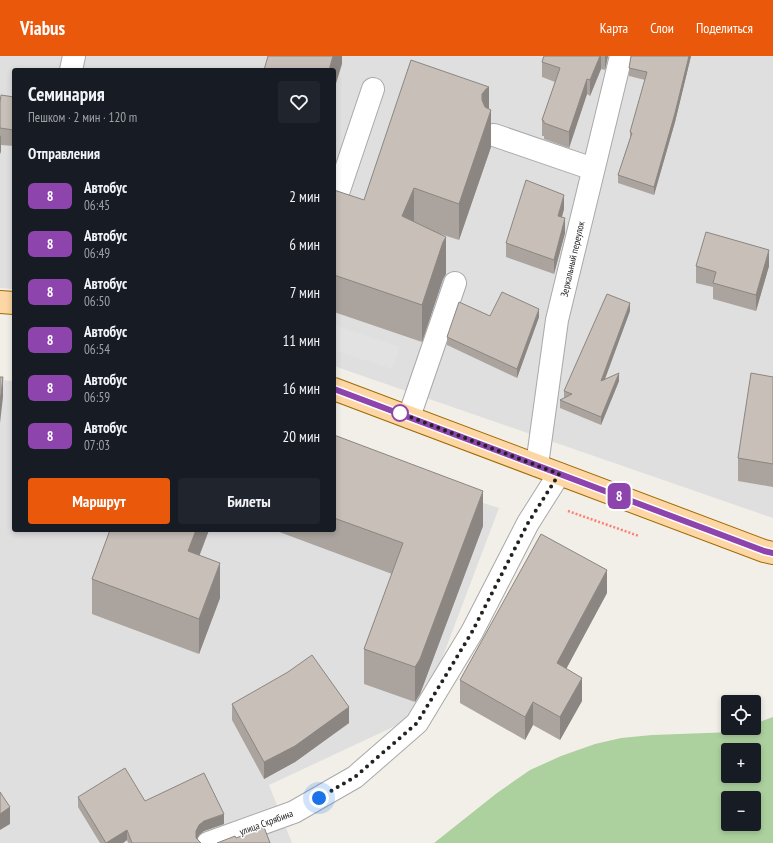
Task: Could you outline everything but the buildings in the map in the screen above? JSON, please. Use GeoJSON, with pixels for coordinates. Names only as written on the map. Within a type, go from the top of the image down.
{"type":"FeatureCollection","features":[{"type":"Feature","properties":{"kind":"main road"},"geometry":{"type":"LineString","coordinates":[[0,302],[12,303]]}},
{"type":"Feature","properties":{"kind":"main road"},"geometry":{"type":"LineString","coordinates":[[336,390],[773,553]]}},
{"type":"Feature","properties":{"kind":"street"},"geometry":{"type":"LineString","coordinates":[[71,68],[74,56]]}},
{"type":"Feature","properties":{"kind":"street","name":"Зеркальный переулок"},"geometry":{"type":"LineString","coordinates":[[537,465],[557,320],[620,56]]}},
{"type":"Feature","properties":{"kind":"street"},"geometry":{"type":"LineString","coordinates":[[336,194],[339,190],[373,89]]}},
{"type":"Feature","properties":{"kind":"street"},"geometry":{"type":"LineString","coordinates":[[494,135],[593,169]]}},
{"type":"Feature","properties":{"kind":"street"},"geometry":{"type":"LineString","coordinates":[[410,417],[455,283]]}},
{"type":"Feature","properties":{"kind":"street","name":"улица Скрябина"},"geometry":{"type":"LineString","coordinates":[[208,843],[294,812],[355,777],[417,723],[472,632],[528,523],[559,474]]}},
{"type":"Feature","properties":{"kind":"shaded area"},"geometry":{"type":"Polygon","coordinates":[[[0,56],[773,56],[773,518],[336,367],[336,68],[12,68],[12,289],[0,288],[0,56]]]}},
{"type":"Feature","properties":{"kind":"shaded area"},"geometry":{"type":"Polygon","coordinates":[[[336,326],[400,347],[392,369],[336,351],[336,326]]]}},
{"type":"Feature","properties":{"kind":"shaded area"},"geometry":{"type":"Polygon","coordinates":[[[0,380],[12,381],[12,532],[336,532],[336,457],[499,508],[421,714],[269,785],[292,843],[0,843],[0,380]]]}},
{"type":"Feature","properties":{"kind":"green space"},"geometry":{"type":"Polygon","coordinates":[[[773,717],[773,843],[434,843],[497,793],[530,770],[561,756],[595,744],[621,738],[652,735],[721,732],[721,735],[761,735],[761,721],[773,717]]]}},
{"type":"Feature","properties":{"kind":"bus line","name":"8"},"geometry":{"type":"LineString","coordinates":[[336,390],[764,551],[773,553]]}},
{"type":"Feature","properties":{"kind":"route"},"geometry":{"type":"LineString","coordinates":[[319,798],[355,777],[417,723],[472,632],[528,523],[559,474],[397,412],[400,413]]}}]}
